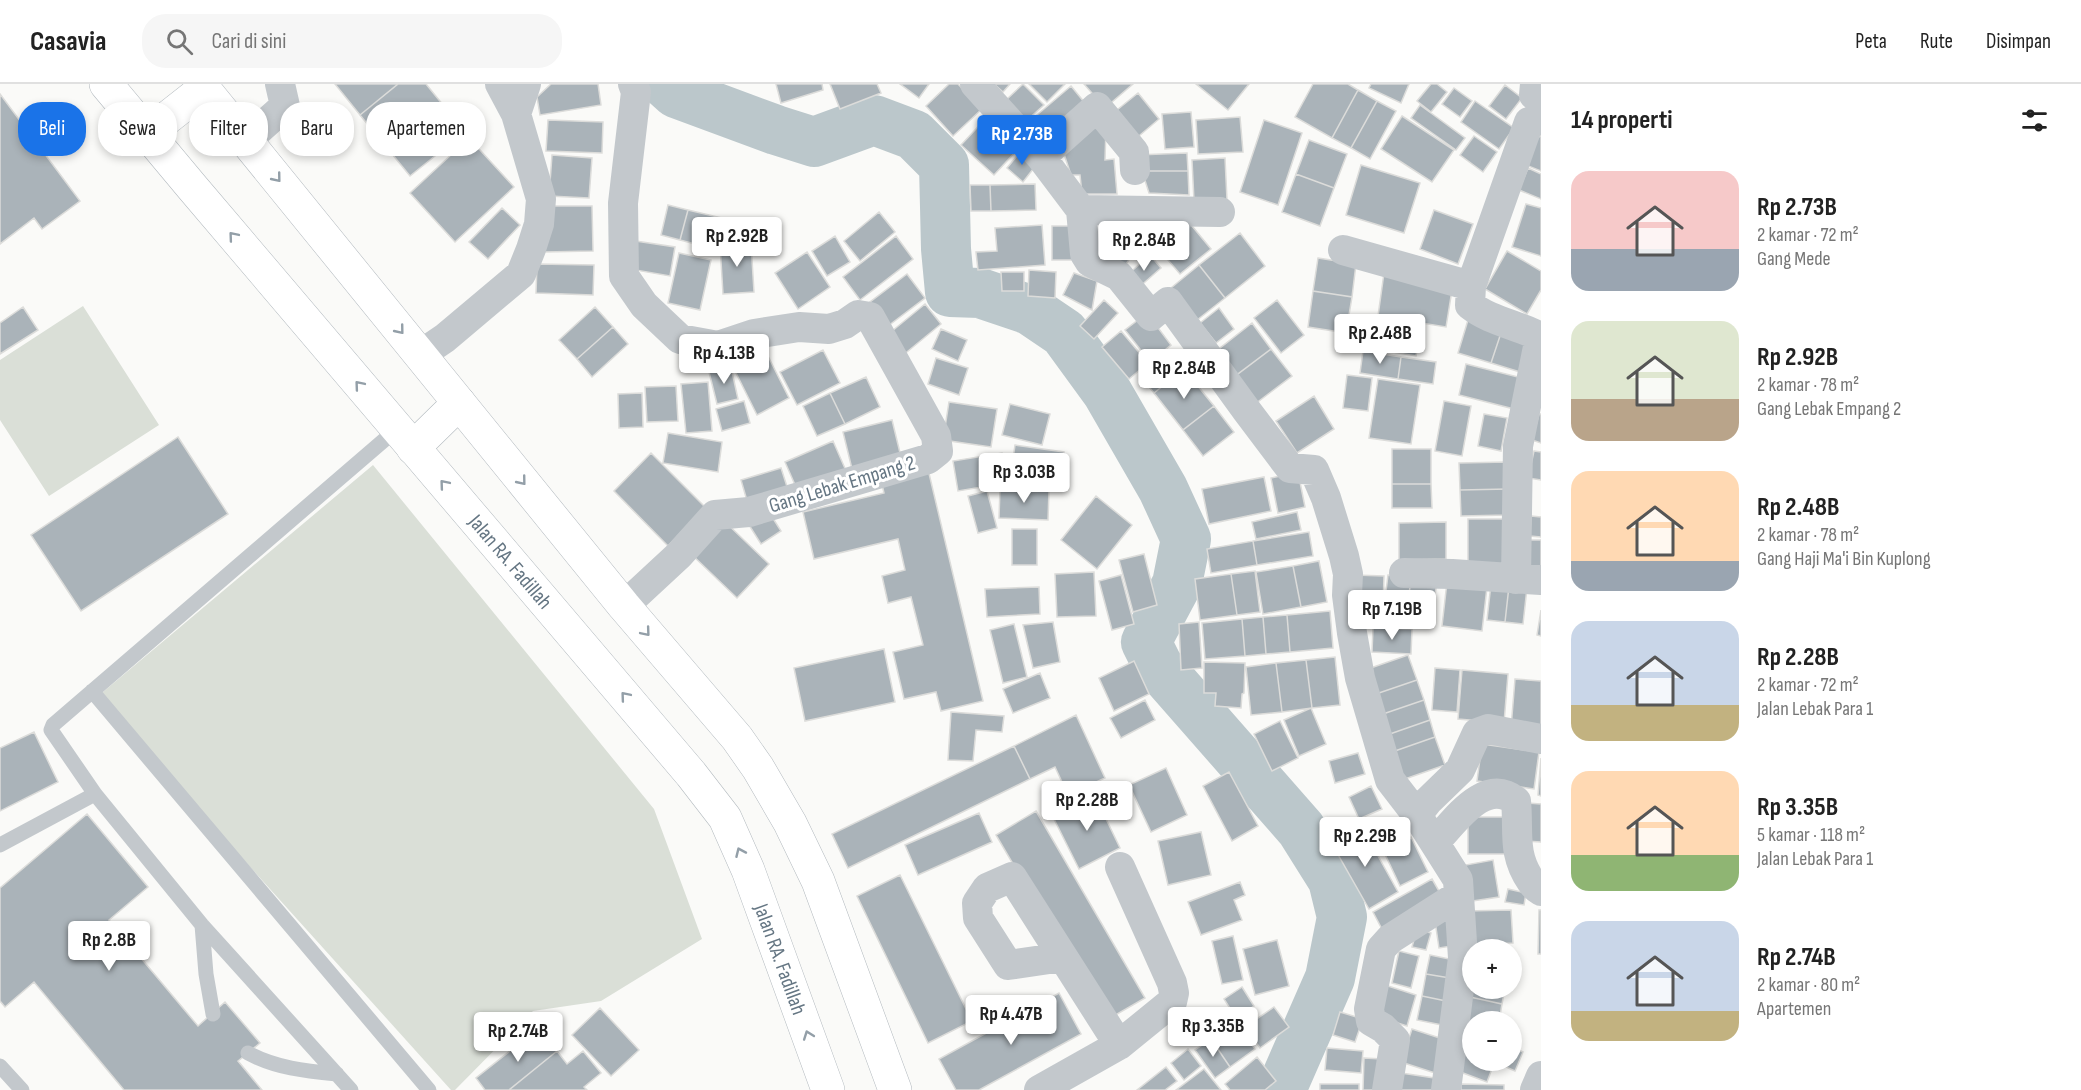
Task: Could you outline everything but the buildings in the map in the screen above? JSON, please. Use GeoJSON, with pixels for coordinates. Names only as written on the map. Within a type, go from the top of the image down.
{"type":"FeatureCollection","features":[{"type":"Feature","properties":{"kind":"main road","name":"Jalan RA. Fadillah"},"geometry":{"type":"LineString","coordinates":[[106,84],[121,102]]}},
{"type":"Feature","properties":{"kind":"main road"},"geometry":{"type":"LineString","coordinates":[[177,108],[202,86],[215,102]]}},
{"type":"Feature","properties":{"kind":"main road","name":"Jalan RA. Fadillah"},"geometry":{"type":"LineString","coordinates":[[167,156],[691,774],[725,818],[748,870],[828,1090]]}},
{"type":"Feature","properties":{"kind":"main road"},"geometry":{"type":"LineString","coordinates":[[260,156],[624,606],[737,738],[772,790],[818,881],[895,1090]]}},
{"type":"Feature","properties":{"kind":"main road"},"geometry":{"type":"LineString","coordinates":[[405,439],[459,404]]}},
{"type":"Feature","properties":{"kind":"street"},"geometry":{"type":"LineString","coordinates":[[268,121],[285,106],[280,84]]}},
{"type":"Feature","properties":{"kind":"street"},"geometry":{"type":"LineString","coordinates":[[420,355],[453,331],[521,274],[539,224],[541,200],[516,114],[500,84]]}},
{"type":"Feature","properties":{"kind":"street"},"geometry":{"type":"LineString","coordinates":[[516,114],[526,84]]}},
{"type":"Feature","properties":{"kind":"street","name":"Gang Lebak Empang 2"},"geometry":{"type":"LineString","coordinates":[[624,606],[679,555],[715,515],[749,512],[928,459],[938,451],[936,436],[870,317],[858,315],[845,324],[829,329],[799,327],[754,334],[718,346],[680,339],[644,305],[624,276],[623,203],[636,92],[633,84]]}},
{"type":"Feature","properties":{"kind":"street"},"geometry":{"type":"LineString","coordinates":[[975,84],[1041,157],[1081,210],[1085,254],[1090,262],[1119,276],[1151,316],[1168,302],[1290,468],[1314,470],[1326,498],[1344,556],[1348,574],[1347,594],[1352,633],[1360,678],[1390,780],[1417,814],[1458,880],[1463,958],[1446,1090]]}},
{"type":"Feature","properties":{"kind":"street"},"geometry":{"type":"LineString","coordinates":[[1536,84],[1534,95],[1541,100]]}},
{"type":"Feature","properties":{"kind":"street"},"geometry":{"type":"LineString","coordinates":[[1041,157],[1097,107],[1134,152],[1135,170]]}},
{"type":"Feature","properties":{"kind":"street"},"geometry":{"type":"LineString","coordinates":[[1404,573],[1529,580],[1518,446],[1540,337],[1528,330],[1481,313],[1470,305],[1471,285],[1529,122],[1541,120]]}},
{"type":"Feature","properties":{"kind":"street"},"geometry":{"type":"LineString","coordinates":[[1081,210],[1220,212]]}},
{"type":"Feature","properties":{"kind":"street"},"geometry":{"type":"LineString","coordinates":[[1343,250],[1471,285]]}},
{"type":"Feature","properties":{"kind":"street"},"geometry":{"type":"LineString","coordinates":[[1417,814],[1460,770],[1477,734],[1488,729],[1541,739]]}},
{"type":"Feature","properties":{"kind":"street"},"geometry":{"type":"LineString","coordinates":[[1435,842],[1468,807],[1483,795],[1492,792],[1510,796],[1516,801],[1516,839],[1522,868],[1537,889],[1541,891]]}},
{"type":"Feature","properties":{"kind":"street"},"geometry":{"type":"LineString","coordinates":[[1039,1090],[1119,1045],[1172,1002],[1172,983],[1120,867]]}},
{"type":"Feature","properties":{"kind":"street"},"geometry":{"type":"LineString","coordinates":[[1387,1090],[1395,1040],[1383,1028],[1371,1021],[1369,1009],[1381,949],[1390,939],[1459,895]]}},
{"type":"Feature","properties":{"kind":"street"},"geometry":{"type":"LineString","coordinates":[[1063,957],[1119,1045]]}},
{"type":"Feature","properties":{"kind":"street"},"geometry":{"type":"LineString","coordinates":[[1535,1090],[1541,1076]]}},
{"type":"Feature","properties":{"kind":"lane"},"geometry":{"type":"LineString","coordinates":[[351,1090],[202,925],[95,794],[51,730],[53,725],[92,691],[405,439]]}},
{"type":"Feature","properties":{"kind":"lane"},"geometry":{"type":"LineString","coordinates":[[92,691],[429,1090]]}},
{"type":"Feature","properties":{"kind":"lane"},"geometry":{"type":"LineString","coordinates":[[0,845],[95,794]]}},
{"type":"Feature","properties":{"kind":"lane"},"geometry":{"type":"LineString","coordinates":[[202,925],[206,974],[213,1014]]}},
{"type":"Feature","properties":{"kind":"lane"},"geometry":{"type":"LineString","coordinates":[[248,1053],[287,1068],[337,1074]]}},
{"type":"Feature","properties":{"kind":"lane"},"geometry":{"type":"LineString","coordinates":[[0,1066],[22,1090]]}},
{"type":"Feature","properties":{"kind":"shaded area"},"geometry":{"type":"Polygon","coordinates":[[[83,306],[159,425],[49,496],[0,420],[0,360],[83,306]]]}},
{"type":"Feature","properties":{"kind":"shaded area"},"geometry":{"type":"Polygon","coordinates":[[[373,465],[654,809],[702,939],[601,1001],[533,1011],[455,1090],[451,1090],[97,697],[373,465]]]}},
{"type":"Feature","properties":{"kind":"waterway"},"geometry":{"type":"LineString","coordinates":[[666,84],[676,93],[814,142],[874,120],[914,135],[944,165],[946,249],[950,292],[980,293],[1030,310],[1064,333],[1107,392],[1163,489],[1186,539],[1177,584],[1146,642],[1158,666],[1301,829],[1333,880],[1342,917],[1330,978],[1281,1090]]}}]}
